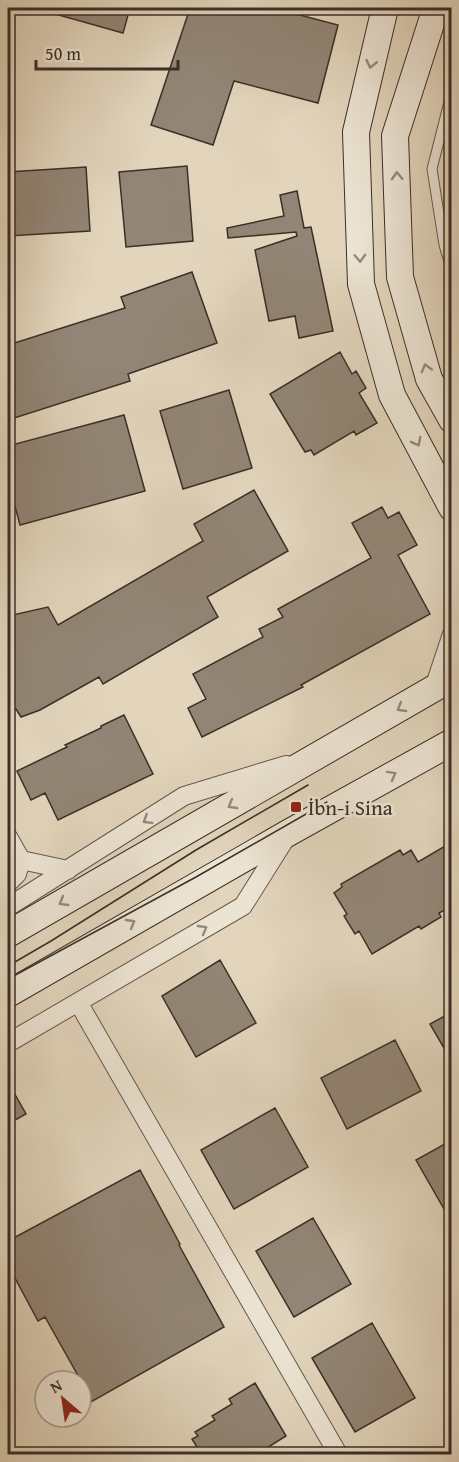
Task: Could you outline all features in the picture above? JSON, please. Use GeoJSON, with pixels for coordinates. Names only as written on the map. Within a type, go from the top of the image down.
{"type":"FeatureCollection","features":[{"type":"Feature","properties":{"kind":"main road"},"geometry":{"type":"LineString","coordinates":[[385,8],[356,132],[361,284],[392,395],[452,508]]}},
{"type":"Feature","properties":{"kind":"main road"},"geometry":{"type":"LineString","coordinates":[[436,8],[395,136],[399,254],[400,277],[429,379],[452,420]]}},
{"type":"Feature","properties":{"kind":"main road"},"geometry":{"type":"LineString","coordinates":[[8,934],[443,683]]}},
{"type":"Feature","properties":{"kind":"main road"},"geometry":{"type":"LineString","coordinates":[[8,994],[452,742]]}},
{"type":"Feature","properties":{"kind":"street"},"geometry":{"type":"LineString","coordinates":[[443,683],[452,634]]}},
{"type":"Feature","properties":{"kind":"street"},"geometry":{"type":"LineString","coordinates":[[8,907],[184,796],[319,755]]}},
{"type":"Feature","properties":{"kind":"street"},"geometry":{"type":"LineString","coordinates":[[8,1043],[243,906],[290,832]]}},
{"type":"Feature","properties":{"kind":"street"},"geometry":{"type":"LineString","coordinates":[[8,837],[21,860],[17,874],[8,883]]}},
{"type":"Feature","properties":{"kind":"street"},"geometry":{"type":"LineString","coordinates":[[21,860],[68,870]]}},
{"type":"Feature","properties":{"kind":"street"},"geometry":{"type":"LineString","coordinates":[[78,1002],[338,1455]]}},
{"type":"Feature","properties":{"kind":"lane"},"geometry":{"type":"LineString","coordinates":[[452,90],[432,169],[444,245],[452,271]]}},
{"type":"Feature","properties":{"kind":"building"},"geometry":{"type":"Polygon","coordinates":[[[49,8],[130,8],[123,33],[48,12],[49,8]]]}},
{"type":"Feature","properties":{"kind":"building"},"geometry":{"type":"Polygon","coordinates":[[[190,8],[273,8],[338,25],[318,103],[234,81],[213,145],[151,125],[190,8]]]}},
{"type":"Feature","properties":{"kind":"building"},"geometry":{"type":"Polygon","coordinates":[[[187,166],[193,241],[126,247],[119,172],[187,166]]]}},
{"type":"Feature","properties":{"kind":"building"},"geometry":{"type":"Polygon","coordinates":[[[86,167],[90,231],[8,236],[8,172],[86,167]]]}},
{"type":"Feature","properties":{"kind":"building"},"geometry":{"type":"Polygon","coordinates":[[[297,191],[304,228],[311,227],[333,331],[299,338],[295,316],[269,321],[255,250],[297,236],[296,232],[228,238],[227,228],[284,216],[280,195],[297,191]]]}},
{"type":"Feature","properties":{"kind":"building"},"geometry":{"type":"Polygon","coordinates":[[[192,272],[217,343],[128,374],[130,381],[8,420],[8,345],[125,308],[121,297],[192,272]]]}},
{"type":"Feature","properties":{"kind":"building"},"geometry":{"type":"Polygon","coordinates":[[[340,352],[352,374],[356,371],[366,388],[359,393],[377,423],[356,435],[354,431],[314,455],[311,450],[305,452],[270,394],[340,352]]]}},
{"type":"Feature","properties":{"kind":"building"},"geometry":{"type":"Polygon","coordinates":[[[229,390],[252,468],[183,489],[160,411],[229,390]]]}},
{"type":"Feature","properties":{"kind":"building"},"geometry":{"type":"Polygon","coordinates":[[[124,415],[145,491],[20,525],[8,480],[8,446],[124,415]]]}},
{"type":"Feature","properties":{"kind":"building"},"geometry":{"type":"Polygon","coordinates":[[[254,490],[288,551],[207,597],[218,617],[103,684],[99,677],[40,710],[21,717],[16,709],[8,714],[8,616],[48,607],[58,625],[203,541],[194,524],[254,490]]]}},
{"type":"Feature","properties":{"kind":"building"},"geometry":{"type":"Polygon","coordinates":[[[382,507],[388,518],[399,512],[417,545],[398,555],[430,614],[301,685],[303,687],[202,737],[188,708],[206,699],[193,674],[263,637],[259,629],[283,617],[278,609],[371,558],[352,523],[382,507]]]}},
{"type":"Feature","properties":{"kind":"building"},"geometry":{"type":"Polygon","coordinates":[[[124,715],[153,774],[58,820],[45,793],[31,800],[17,771],[67,747],[65,745],[124,715]]]}},
{"type":"Feature","properties":{"kind":"building"},"geometry":{"type":"Polygon","coordinates":[[[452,842],[452,906],[439,913],[441,917],[421,929],[419,926],[372,954],[359,931],[355,934],[344,916],[347,914],[334,893],[342,887],[341,884],[400,850],[403,855],[411,850],[418,862],[452,842]]]}},
{"type":"Feature","properties":{"kind":"building"},"geometry":{"type":"Polygon","coordinates":[[[220,960],[256,1023],[196,1057],[162,996],[220,960]]]}},
{"type":"Feature","properties":{"kind":"building"},"geometry":{"type":"Polygon","coordinates":[[[452,1012],[452,1062],[430,1024],[452,1012]]]}},
{"type":"Feature","properties":{"kind":"building"},"geometry":{"type":"Polygon","coordinates":[[[395,1040],[421,1091],[347,1129],[321,1078],[395,1040]]]}},
{"type":"Feature","properties":{"kind":"building"},"geometry":{"type":"Polygon","coordinates":[[[8,1082],[26,1114],[8,1124],[8,1082]]]}},
{"type":"Feature","properties":{"kind":"building"},"geometry":{"type":"Polygon","coordinates":[[[275,1108],[308,1167],[234,1209],[201,1150],[275,1108]]]}},
{"type":"Feature","properties":{"kind":"building"},"geometry":{"type":"Polygon","coordinates":[[[452,1140],[452,1223],[416,1160],[452,1140]]]}},
{"type":"Feature","properties":{"kind":"building"},"geometry":{"type":"Polygon","coordinates":[[[140,1170],[224,1327],[93,1401],[93,1369],[74,1369],[45,1317],[38,1321],[8,1265],[8,1241],[140,1170]]]}},
{"type":"Feature","properties":{"kind":"building"},"geometry":{"type":"Polygon","coordinates":[[[313,1218],[351,1284],[294,1317],[256,1251],[313,1218]]]}},
{"type":"Feature","properties":{"kind":"building"},"geometry":{"type":"Polygon","coordinates":[[[372,1323],[415,1398],[355,1432],[312,1358],[372,1323]]]}},
{"type":"Feature","properties":{"kind":"building"},"geometry":{"type":"Polygon","coordinates":[[[255,1383],[286,1436],[265,1449],[268,1455],[202,1455],[192,1439],[198,1436],[195,1432],[215,1420],[212,1416],[232,1404],[229,1399],[255,1383]]]}},
{"type":"Feature","properties":{"kind":"tram line"},"geometry":{"type":"LineString","coordinates":[[8,966],[196,850],[308,785]]}},
{"type":"Feature","properties":{"kind":"tram line"},"geometry":{"type":"LineString","coordinates":[[8,979],[196,877],[327,802]]}},
{"type":"Feature","properties":{"kind":"place","name":"İbn-i Sina"},"geometry":{"type":"Point","coordinates":[296,807]}}]}
